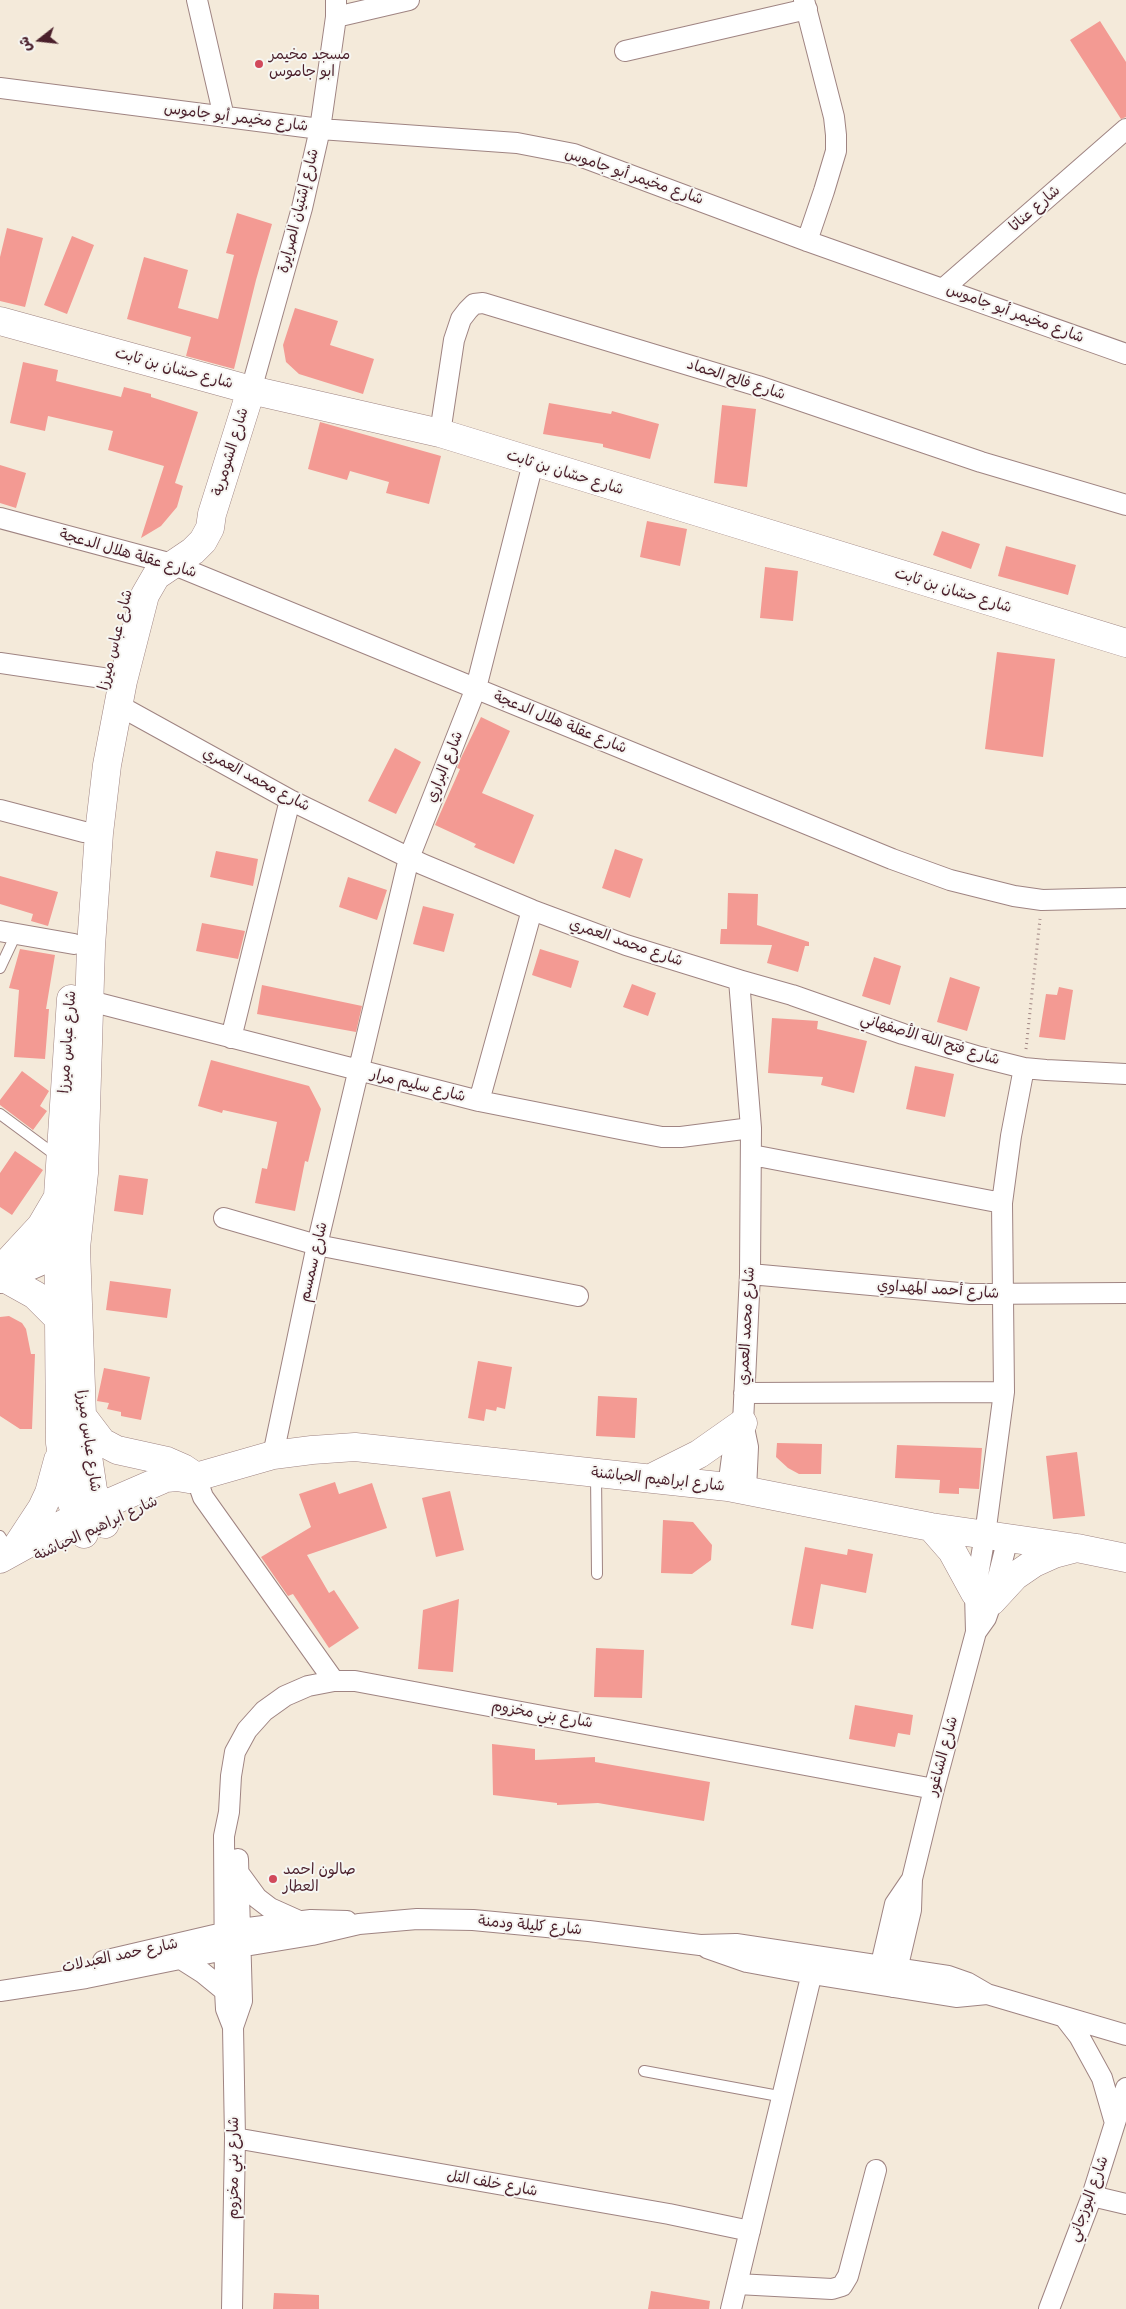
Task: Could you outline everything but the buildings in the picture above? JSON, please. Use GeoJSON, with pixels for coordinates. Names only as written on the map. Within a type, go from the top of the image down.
{"type":"FeatureCollection","features":[{"type":"Feature","properties":{"kind":"street"},"geometry":{"type":"LineString","coordinates":[[197,0],[224,117]]}},
{"type":"Feature","properties":{"kind":"street"},"geometry":{"type":"LineString","coordinates":[[336,8],[409,0]]}},
{"type":"Feature","properties":{"kind":"street"},"geometry":{"type":"LineString","coordinates":[[625,51],[806,5],[834,117],[836,134],[836,151],[807,241]]}},
{"type":"Feature","properties":{"kind":"street","name":"شارع إشتيان الصرايرة"},"geometry":{"type":"LineString","coordinates":[[251,390],[302,208],[320,129],[336,8]]}},
{"type":"Feature","properties":{"kind":"street","name":"شارع مخيمر أبو جاموس"},"geometry":{"type":"LineString","coordinates":[[0,88],[320,129],[488,140],[546,147],[601,162],[807,241],[1126,354]]}},
{"type":"Feature","properties":{"kind":"street","name":"شارع عناتا"},"geometry":{"type":"LineString","coordinates":[[944,288],[1126,129]]}},
{"type":"Feature","properties":{"kind":"street","name":"شارع فالح الحماد"},"geometry":{"type":"LineString","coordinates":[[440,433],[454,340],[462,319],[468,310],[474,304],[483,303],[758,386],[981,462],[1126,505]]}},
{"type":"Feature","properties":{"kind":"street","name":"شارع حسّان بن ثابت"},"geometry":{"type":"LineString","coordinates":[[0,321],[251,390],[440,433],[532,463],[1126,643]]}},
{"type":"Feature","properties":{"kind":"street","name":"شارع الشومرية"},"geometry":{"type":"LineString","coordinates":[[162,562],[212,514],[251,390]]}},
{"type":"Feature","properties":{"kind":"street","name":"شارع البراري"},"geometry":{"type":"LineString","coordinates":[[360,1071],[409,858],[476,688],[532,463]]}},
{"type":"Feature","properties":{"kind":"street","name":"شارع عقلة هلال الدعجة"},"geometry":{"type":"LineString","coordinates":[[0,518],[162,562],[476,688],[892,859],[950,880],[1014,896],[1042,900],[1126,898]]}},
{"type":"Feature","properties":{"kind":"street","name":"شارع عباس ميرزا"},"geometry":{"type":"LineString","coordinates":[[91,1520],[93,1490],[82,1416],[67,1250],[58,1196],[74,944],[91,832],[107,765],[115,688],[145,594],[162,562]]}},
{"type":"Feature","properties":{"kind":"street"},"geometry":{"type":"LineString","coordinates":[[0,664],[115,688]]}},
{"type":"Feature","properties":{"kind":"street","name":"شارع محمد العمري"},"geometry":{"type":"LineString","coordinates":[[115,688],[290,800],[409,858],[532,910],[626,945],[739,980],[752,1155],[750,1274],[743,1423],[734,1442],[737,1488]]}},
{"type":"Feature","properties":{"kind":"street"},"geometry":{"type":"LineString","coordinates":[[231,1038],[290,800]]}},
{"type":"Feature","properties":{"kind":"street"},"geometry":{"type":"LineString","coordinates":[[0,810],[91,832]]}},
{"type":"Feature","properties":{"kind":"street","name":"شارع عباس ميرزا"},"geometry":{"type":"LineString","coordinates":[[91,832],[90,1001],[84,1173],[67,1250],[58,1318],[60,1443],[68,1494],[91,1520]]}},
{"type":"Feature","properties":{"kind":"street"},"geometry":{"type":"LineString","coordinates":[[480,1101],[532,910]]}},
{"type":"Feature","properties":{"kind":"street"},"geometry":{"type":"LineString","coordinates":[[8,932],[74,944]]}},
{"type":"Feature","properties":{"kind":"street","name":"شارع فتح الله الأصفهاني"},"geometry":{"type":"LineString","coordinates":[[739,980],[792,995],[903,1034],[1024,1068],[1126,1074]]}},
{"type":"Feature","properties":{"kind":"street","name":"شارع سليم مرار"},"geometry":{"type":"LineString","coordinates":[[90,1001],[480,1101],[662,1137],[681,1137],[751,1128]]}},
{"type":"Feature","properties":{"kind":"street","name":"شارع الشاغور"},"geometry":{"type":"LineString","coordinates":[[887,1976],[911,1910],[912,1879],[976,1632],[997,1537],[1004,1392],[1002,1204],[1011,1136],[1024,1068]]}},
{"type":"Feature","properties":{"kind":"street","name":"شارع سمسم"},"geometry":{"type":"LineString","coordinates":[[273,1455],[317,1245],[360,1071]]}},
{"type":"Feature","properties":{"kind":"street"},"geometry":{"type":"LineString","coordinates":[[752,1155],[1002,1204]]}},
{"type":"Feature","properties":{"kind":"street"},"geometry":{"type":"LineString","coordinates":[[3,1274],[41,1226],[58,1196]]}},
{"type":"Feature","properties":{"kind":"street"},"geometry":{"type":"LineString","coordinates":[[224,1218],[317,1245],[578,1296]]}},
{"type":"Feature","properties":{"kind":"street"},"geometry":{"type":"LineString","coordinates":[[3,1274],[39,1252],[67,1250]]}},
{"type":"Feature","properties":{"kind":"street"},"geometry":{"type":"LineString","coordinates":[[3,1274],[36,1295],[58,1318]]}},
{"type":"Feature","properties":{"kind":"street","name":"شارع أحمد المهداوي"},"geometry":{"type":"LineString","coordinates":[[750,1274],[1003,1295],[1126,1293]]}},
{"type":"Feature","properties":{"kind":"street"},"geometry":{"type":"LineString","coordinates":[[744,1393],[1004,1392]]}},
{"type":"Feature","properties":{"kind":"street"},"geometry":{"type":"LineString","coordinates":[[82,1416],[102,1442],[117,1450],[168,1461],[183,1468],[192,1478],[203,1497],[334,1681]]}},
{"type":"Feature","properties":{"kind":"street"},"geometry":{"type":"LineString","coordinates":[[651,1478],[699,1454],[743,1423]]}},
{"type":"Feature","properties":{"kind":"street"},"geometry":{"type":"LineString","coordinates":[[5,1554],[34,1523],[49,1492],[58,1460],[60,1443]]}},
{"type":"Feature","properties":{"kind":"street","name":"شارع ابراهيم الحباشنة"},"geometry":{"type":"LineString","coordinates":[[5,1554],[91,1520],[166,1478],[192,1478],[273,1455],[355,1447],[737,1488],[931,1527],[1076,1548],[1126,1558]]}},
{"type":"Feature","properties":{"kind":"street"},"geometry":{"type":"LineString","coordinates":[[931,1527],[952,1551],[984,1597],[1034,1563],[1054,1554],[1076,1548]]}},
{"type":"Feature","properties":{"kind":"street","name":"شارع بني مخزوم"},"geometry":{"type":"LineString","coordinates":[[232,2309],[235,2138],[233,2028],[242,2002],[232,1940],[224,1836],[229,1812],[231,1776],[236,1752],[247,1730],[264,1711],[285,1696],[308,1686],[334,1681],[375,1684],[934,1789]]}},
{"type":"Feature","properties":{"kind":"street","name":"شارع بني مخزوم"},"geometry":{"type":"LineString","coordinates":[[229,1812],[237,1836],[238,1872],[225,1991],[226,2010],[233,2028]]}},
{"type":"Feature","properties":{"kind":"street"},"geometry":{"type":"LineString","coordinates":[[238,1872],[257,1898],[270,1908],[299,1921]]}},
{"type":"Feature","properties":{"kind":"street","name":"شارع كليلة ودمنة"},"geometry":{"type":"LineString","coordinates":[[232,1940],[299,1921],[335,1919],[359,1924]]}},
{"type":"Feature","properties":{"kind":"street","name":"شارع كليلة ودمنة"},"geometry":{"type":"LineString","coordinates":[[232,1940],[312,1935],[359,1924],[417,1919],[473,1920],[589,1931],[700,1945],[747,1962],[814,1965],[887,1976],[953,1977],[987,1994],[1126,2035]]}},
{"type":"Feature","properties":{"kind":"street","name":"شارع حمد العبدلات"},"geometry":{"type":"LineString","coordinates":[[0,1977],[84,1972],[181,1959],[232,1940]]}},
{"type":"Feature","properties":{"kind":"street","name":"شارع حمد العبدلات"},"geometry":{"type":"LineString","coordinates":[[0,1991],[232,1940]]}},
{"type":"Feature","properties":{"kind":"street"},"geometry":{"type":"LineString","coordinates":[[181,1959],[203,1973],[225,1991]]}},
{"type":"Feature","properties":{"kind":"street"},"geometry":{"type":"LineString","coordinates":[[731,2309],[784,2097],[814,1965]]}},
{"type":"Feature","properties":{"kind":"street"},"geometry":{"type":"LineString","coordinates":[[1065,2018],[1079,2036],[1098,2071],[1115,2124]]}},
{"type":"Feature","properties":{"kind":"street","name":"شارع البوزجاني"},"geometry":{"type":"LineString","coordinates":[[1049,2309],[1092,2196],[1126,2088]]}},
{"type":"Feature","properties":{"kind":"street","name":"شارع خلف التل"},"geometry":{"type":"LineString","coordinates":[[235,2138],[669,2214],[750,2231]]}},
{"type":"Feature","properties":{"kind":"street"},"geometry":{"type":"LineString","coordinates":[[737,2284],[832,2289],[842,2286],[848,2276],[876,2170]]}},
{"type":"Feature","properties":{"kind":"street"},"geometry":{"type":"LineString","coordinates":[[1092,2196],[1126,2204]]}},
{"type":"Feature","properties":{"kind":"lane"},"geometry":{"type":"LineString","coordinates":[[0,968],[8,932]]}},
{"type":"Feature","properties":{"kind":"lane"},"geometry":{"type":"LineString","coordinates":[[0,1114],[61,1159]]}},
{"type":"Feature","properties":{"kind":"lane"},"geometry":{"type":"LineString","coordinates":[[596,1473],[597,1574]]}},
{"type":"Feature","properties":{"kind":"lane"},"geometry":{"type":"LineString","coordinates":[[644,2071],[784,2097]]}},
{"type":"Feature","properties":{"kind":"path"},"geometry":{"type":"LineString","coordinates":[[1024,1068],[1042,900]]}},
{"type":"Feature","properties":{"kind":"place","name":"مسجد مخيمر ابو جاموس"},"geometry":{"type":"Point","coordinates":[259,64]}},
{"type":"Feature","properties":{"kind":"place","name":"صالون احمد العطار"},"geometry":{"type":"Point","coordinates":[273,1879]}}]}
